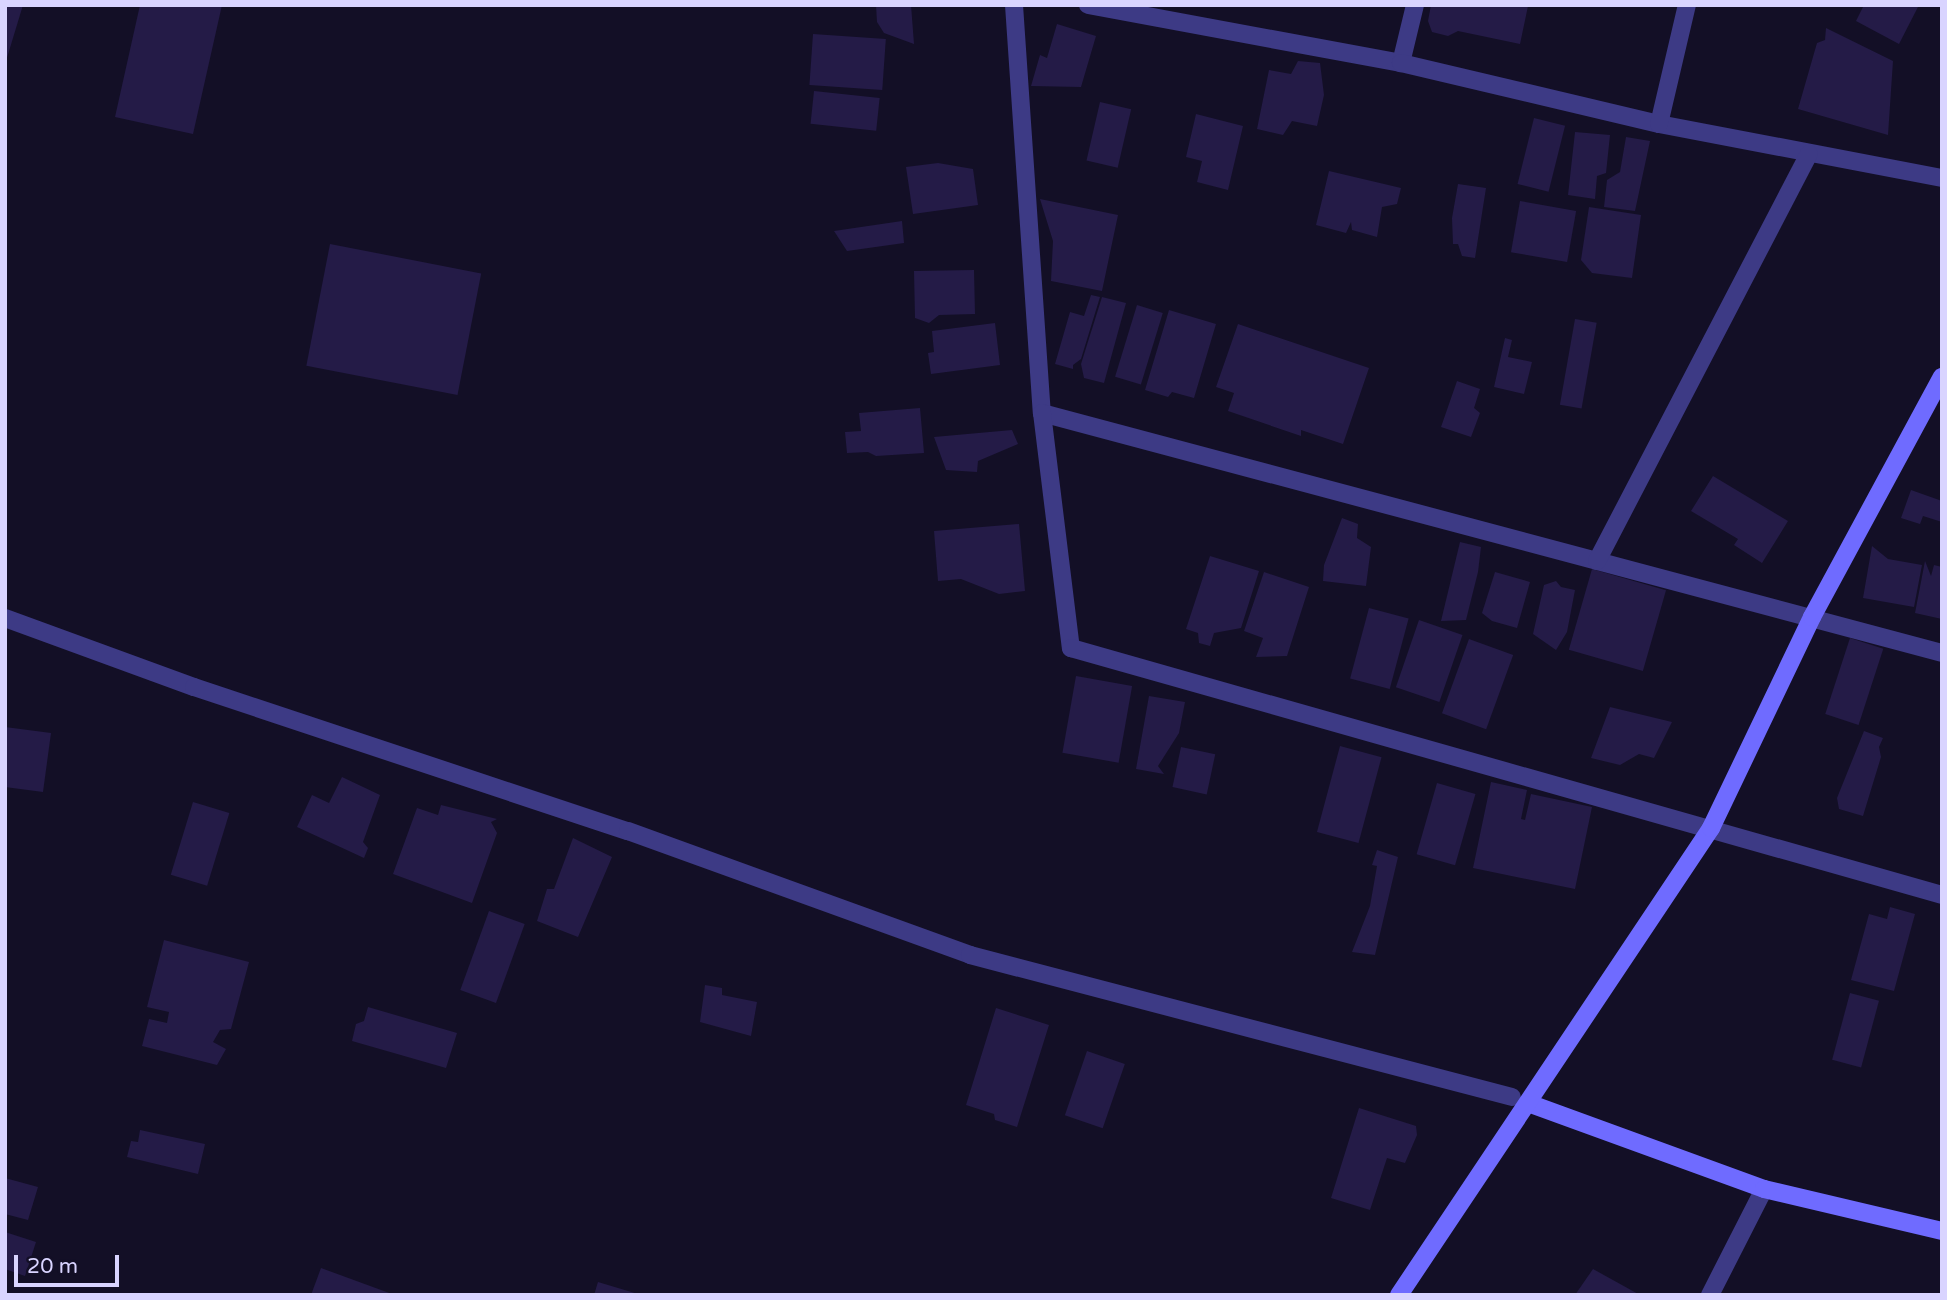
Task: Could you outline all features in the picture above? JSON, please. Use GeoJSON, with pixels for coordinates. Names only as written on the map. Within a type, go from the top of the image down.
{"type":"FeatureCollection","features":[{"type":"Feature","properties":{"kind":"street"},"geometry":{"type":"LineString","coordinates":[[1014,5],[1042,414],[1071,648],[1942,895]]}},
{"type":"Feature","properties":{"kind":"street"},"geometry":{"type":"LineString","coordinates":[[1088,5],[1401,64],[1658,124],[1942,178]]}},
{"type":"Feature","properties":{"kind":"street"},"geometry":{"type":"LineString","coordinates":[[1401,64],[1415,5]]}},
{"type":"Feature","properties":{"kind":"street"},"geometry":{"type":"LineString","coordinates":[[1658,124],[1687,5]]}},
{"type":"Feature","properties":{"kind":"street"},"geometry":{"type":"LineString","coordinates":[[1597,561],[1809,154]]}},
{"type":"Feature","properties":{"kind":"street"},"geometry":{"type":"LineString","coordinates":[[1399,1295],[1520,1100],[1711,828],[1812,617],[1942,377]]}},
{"type":"Feature","properties":{"kind":"street"},"geometry":{"type":"LineString","coordinates":[[1042,414],[1942,653]]}},
{"type":"Feature","properties":{"kind":"street"},"geometry":{"type":"LineString","coordinates":[[5,618],[194,687],[628,831],[970,955],[1520,1100],[1764,1189],[1942,1231]]}},
{"type":"Feature","properties":{"kind":"street"},"geometry":{"type":"LineString","coordinates":[[1710,1295],[1764,1189]]}},
{"type":"Feature","properties":{"kind":"building"},"geometry":{"type":"Polygon","coordinates":[[[5,5],[23,5],[6,61],[5,61],[5,5]]]}},
{"type":"Feature","properties":{"kind":"building"},"geometry":{"type":"Polygon","coordinates":[[[140,5],[222,5],[193,134],[115,117],[140,5]]]}},
{"type":"Feature","properties":{"kind":"building"},"geometry":{"type":"Polygon","coordinates":[[[876,5],[911,5],[914,44],[884,33],[877,22],[876,5]]]}},
{"type":"Feature","properties":{"kind":"building"},"geometry":{"type":"Polygon","coordinates":[[[1431,5],[1528,6],[1520,44],[1458,31],[1448,36],[1432,32],[1428,21],[1431,5]]]}},
{"type":"Feature","properties":{"kind":"building"},"geometry":{"type":"Polygon","coordinates":[[[1864,5],[1919,5],[1899,44],[1856,21],[1864,5]]]}},
{"type":"Feature","properties":{"kind":"building"},"geometry":{"type":"Polygon","coordinates":[[[1057,24],[1096,36],[1081,87],[1031,86],[1040,55],[1047,58],[1057,24]]]}},
{"type":"Feature","properties":{"kind":"building"},"geometry":{"type":"Polygon","coordinates":[[[1826,28],[1893,61],[1888,135],[1798,109],[1817,43],[1825,40],[1826,28]]]}},
{"type":"Feature","properties":{"kind":"building"},"geometry":{"type":"Polygon","coordinates":[[[813,34],[886,39],[882,90],[809,85],[813,34]]]}},
{"type":"Feature","properties":{"kind":"building"},"geometry":{"type":"Polygon","coordinates":[[[1298,61],[1320,63],[1324,95],[1317,126],[1292,121],[1283,135],[1257,129],[1269,70],[1291,74],[1298,61]]]}},
{"type":"Feature","properties":{"kind":"building"},"geometry":{"type":"Polygon","coordinates":[[[814,91],[880,98],[876,131],[811,124],[814,91]]]}},
{"type":"Feature","properties":{"kind":"building"},"geometry":{"type":"Polygon","coordinates":[[[1100,102],[1131,109],[1118,168],[1087,160],[1100,102]]]}},
{"type":"Feature","properties":{"kind":"building"},"geometry":{"type":"Polygon","coordinates":[[[1196,114],[1243,126],[1228,190],[1197,182],[1202,161],[1186,157],[1196,114]]]}},
{"type":"Feature","properties":{"kind":"building"},"geometry":{"type":"Polygon","coordinates":[[[1534,118],[1565,126],[1549,192],[1518,184],[1534,118]]]}},
{"type":"Feature","properties":{"kind":"building"},"geometry":{"type":"Polygon","coordinates":[[[1575,132],[1610,135],[1606,173],[1597,176],[1595,199],[1568,195],[1575,132]]]}},
{"type":"Feature","properties":{"kind":"building"},"geometry":{"type":"Polygon","coordinates":[[[1626,137],[1650,141],[1635,211],[1604,207],[1607,180],[1620,172],[1626,137]]]}},
{"type":"Feature","properties":{"kind":"building"},"geometry":{"type":"Polygon","coordinates":[[[938,163],[973,169],[978,205],[913,214],[906,167],[938,163]]]}},
{"type":"Feature","properties":{"kind":"building"},"geometry":{"type":"Polygon","coordinates":[[[1329,171],[1401,188],[1397,204],[1382,207],[1377,237],[1352,230],[1351,222],[1346,233],[1316,225],[1329,171]]]}},
{"type":"Feature","properties":{"kind":"building"},"geometry":{"type":"Polygon","coordinates":[[[1458,184],[1486,188],[1475,258],[1462,256],[1458,244],[1453,244],[1452,218],[1458,184]]]}},
{"type":"Feature","properties":{"kind":"building"},"geometry":{"type":"Polygon","coordinates":[[[1040,199],[1118,215],[1102,291],[1051,281],[1053,241],[1040,199]]]}},
{"type":"Feature","properties":{"kind":"building"},"geometry":{"type":"Polygon","coordinates":[[[1520,201],[1576,211],[1567,262],[1511,252],[1520,201]]]}},
{"type":"Feature","properties":{"kind":"building"},"geometry":{"type":"Polygon","coordinates":[[[1589,207],[1641,215],[1632,278],[1592,273],[1581,260],[1589,207]]]}},
{"type":"Feature","properties":{"kind":"building"},"geometry":{"type":"Polygon","coordinates":[[[902,221],[904,243],[847,251],[834,231],[902,221]]]}},
{"type":"Feature","properties":{"kind":"building"},"geometry":{"type":"Polygon","coordinates":[[[330,244],[481,273],[458,395],[306,366],[330,244]]]}},
{"type":"Feature","properties":{"kind":"building"},"geometry":{"type":"Polygon","coordinates":[[[974,270],[975,314],[939,315],[929,323],[915,318],[914,271],[974,270]]]}},
{"type":"Feature","properties":{"kind":"building"},"geometry":{"type":"Polygon","coordinates":[[[1091,295],[1100,297],[1081,359],[1073,365],[1073,369],[1055,364],[1070,312],[1084,316],[1091,295]]]}},
{"type":"Feature","properties":{"kind":"building"},"geometry":{"type":"Polygon","coordinates":[[[1102,297],[1126,303],[1104,383],[1084,378],[1081,364],[1102,297]]]}},
{"type":"Feature","properties":{"kind":"building"},"geometry":{"type":"Polygon","coordinates":[[[1137,305],[1163,313],[1141,385],[1115,377],[1137,305]]]}},
{"type":"Feature","properties":{"kind":"building"},"geometry":{"type":"Polygon","coordinates":[[[1169,310],[1216,324],[1194,398],[1172,392],[1168,397],[1145,390],[1169,310]]]}},
{"type":"Feature","properties":{"kind":"building"},"geometry":{"type":"Polygon","coordinates":[[[1575,319],[1597,323],[1582,408],[1560,405],[1575,319]]]}},
{"type":"Feature","properties":{"kind":"building"},"geometry":{"type":"Polygon","coordinates":[[[995,323],[1000,365],[931,374],[928,353],[934,352],[932,331],[995,323]]]}},
{"type":"Feature","properties":{"kind":"building"},"geometry":{"type":"Polygon","coordinates":[[[1238,324],[1369,368],[1343,444],[1301,430],[1301,436],[1228,411],[1234,393],[1216,387],[1238,324]]]}},
{"type":"Feature","properties":{"kind":"building"},"geometry":{"type":"Polygon","coordinates":[[[1505,338],[1512,340],[1508,357],[1532,362],[1524,394],[1494,387],[1505,338]]]}},
{"type":"Feature","properties":{"kind":"building"},"geometry":{"type":"Polygon","coordinates":[[[1457,381],[1480,389],[1474,408],[1480,413],[1471,437],[1441,427],[1457,381]]]}},
{"type":"Feature","properties":{"kind":"building"},"geometry":{"type":"Polygon","coordinates":[[[920,408],[924,453],[876,456],[868,452],[847,453],[845,432],[861,431],[859,413],[920,408]]]}},
{"type":"Feature","properties":{"kind":"building"},"geometry":{"type":"Polygon","coordinates":[[[1012,430],[1018,444],[978,461],[977,472],[946,470],[934,437],[1012,430]]]}},
{"type":"Feature","properties":{"kind":"building"},"geometry":{"type":"Polygon","coordinates":[[[1713,476],[1788,521],[1762,563],[1734,545],[1738,539],[1691,511],[1713,476]]]}},
{"type":"Feature","properties":{"kind":"building"},"geometry":{"type":"Polygon","coordinates":[[[1911,490],[1942,501],[1942,522],[1923,516],[1920,524],[1901,518],[1911,490]]]}},
{"type":"Feature","properties":{"kind":"building"},"geometry":{"type":"Polygon","coordinates":[[[1342,518],[1358,524],[1357,538],[1371,547],[1366,586],[1323,581],[1324,565],[1342,518]]]}},
{"type":"Feature","properties":{"kind":"building"},"geometry":{"type":"Polygon","coordinates":[[[1019,524],[1025,591],[999,594],[961,579],[938,581],[934,531],[1019,524]]]}},
{"type":"Feature","properties":{"kind":"building"},"geometry":{"type":"Polygon","coordinates":[[[1460,542],[1481,547],[1478,572],[1466,620],[1441,621],[1460,542]]]}},
{"type":"Feature","properties":{"kind":"building"},"geometry":{"type":"Polygon","coordinates":[[[1872,546],[1888,559],[1922,565],[1914,607],[1863,598],[1872,546]]]}},
{"type":"Feature","properties":{"kind":"building"},"geometry":{"type":"Polygon","coordinates":[[[1210,556],[1259,571],[1241,628],[1214,633],[1210,646],[1199,643],[1198,633],[1186,629],[1210,556]]]}},
{"type":"Feature","properties":{"kind":"building"},"geometry":{"type":"Polygon","coordinates":[[[1925,561],[1931,576],[1934,565],[1942,567],[1942,619],[1915,613],[1925,561]]]}},
{"type":"Feature","properties":{"kind":"building"},"geometry":{"type":"Polygon","coordinates":[[[1592,569],[1666,590],[1643,671],[1569,650],[1592,569]]]}},
{"type":"Feature","properties":{"kind":"building"},"geometry":{"type":"Polygon","coordinates":[[[1264,572],[1309,587],[1287,656],[1256,657],[1263,638],[1244,631],[1264,572]]]}},
{"type":"Feature","properties":{"kind":"building"},"geometry":{"type":"Polygon","coordinates":[[[1495,572],[1530,582],[1517,628],[1492,621],[1482,613],[1495,572]]]}},
{"type":"Feature","properties":{"kind":"building"},"geometry":{"type":"Polygon","coordinates":[[[1556,581],[1561,587],[1575,590],[1567,632],[1556,650],[1533,634],[1544,585],[1556,581]]]}},
{"type":"Feature","properties":{"kind":"building"},"geometry":{"type":"Polygon","coordinates":[[[1369,608],[1409,619],[1390,689],[1350,679],[1369,608]]]}},
{"type":"Feature","properties":{"kind":"building"},"geometry":{"type":"Polygon","coordinates":[[[1419,620],[1462,635],[1439,702],[1396,687],[1419,620]]]}},
{"type":"Feature","properties":{"kind":"building"},"geometry":{"type":"Polygon","coordinates":[[[1850,638],[1883,649],[1859,725],[1825,714],[1850,638]]]}},
{"type":"Feature","properties":{"kind":"building"},"geometry":{"type":"Polygon","coordinates":[[[1469,639],[1513,655],[1486,729],[1442,713],[1469,639]]]}},
{"type":"Feature","properties":{"kind":"building"},"geometry":{"type":"Polygon","coordinates":[[[1076,676],[1132,686],[1119,763],[1062,753],[1076,676]]]}},
{"type":"Feature","properties":{"kind":"building"},"geometry":{"type":"Polygon","coordinates":[[[1149,696],[1185,702],[1179,733],[1158,766],[1164,774],[1136,769],[1149,696]]]}},
{"type":"Feature","properties":{"kind":"building"},"geometry":{"type":"Polygon","coordinates":[[[1610,707],[1672,722],[1654,758],[1639,754],[1620,765],[1591,758],[1610,707]]]}},
{"type":"Feature","properties":{"kind":"building"},"geometry":{"type":"Polygon","coordinates":[[[5,727],[51,733],[43,792],[5,787],[5,727]]]}},
{"type":"Feature","properties":{"kind":"building"},"geometry":{"type":"Polygon","coordinates":[[[1864,731],[1883,738],[1879,747],[1881,757],[1863,816],[1839,809],[1837,798],[1864,731]]]}},
{"type":"Feature","properties":{"kind":"building"},"geometry":{"type":"Polygon","coordinates":[[[1340,746],[1382,757],[1358,843],[1317,832],[1340,746]]]}},
{"type":"Feature","properties":{"kind":"building"},"geometry":{"type":"Polygon","coordinates":[[[1181,747],[1215,754],[1207,794],[1172,787],[1181,747]]]}},
{"type":"Feature","properties":{"kind":"building"},"geometry":{"type":"Polygon","coordinates":[[[342,777],[380,795],[363,842],[368,848],[364,858],[297,827],[312,795],[329,803],[342,777]]]}},
{"type":"Feature","properties":{"kind":"building"},"geometry":{"type":"Polygon","coordinates":[[[1491,782],[1527,790],[1521,819],[1525,820],[1531,794],[1592,807],[1575,889],[1473,868],[1491,782]]]}},
{"type":"Feature","properties":{"kind":"building"},"geometry":{"type":"Polygon","coordinates":[[[1437,783],[1475,794],[1455,865],[1417,854],[1437,783]]]}},
{"type":"Feature","properties":{"kind":"building"},"geometry":{"type":"Polygon","coordinates":[[[193,802],[229,813],[207,886],[171,875],[193,802]]]}},
{"type":"Feature","properties":{"kind":"building"},"geometry":{"type":"Polygon","coordinates":[[[441,805],[497,819],[491,822],[497,833],[472,903],[393,874],[417,808],[438,815],[441,805]]]}},
{"type":"Feature","properties":{"kind":"building"},"geometry":{"type":"Polygon","coordinates":[[[573,838],[612,857],[578,937],[537,921],[547,889],[554,889],[573,838]]]}},
{"type":"Feature","properties":{"kind":"building"},"geometry":{"type":"Polygon","coordinates":[[[1377,850],[1398,857],[1375,955],[1352,952],[1370,906],[1377,866],[1372,865],[1377,850]]]}},
{"type":"Feature","properties":{"kind":"building"},"geometry":{"type":"Polygon","coordinates":[[[1890,907],[1915,914],[1894,991],[1851,980],[1869,914],[1887,919],[1890,907]]]}},
{"type":"Feature","properties":{"kind":"building"},"geometry":{"type":"Polygon","coordinates":[[[489,911],[525,924],[496,1003],[460,990],[489,911]]]}},
{"type":"Feature","properties":{"kind":"building"},"geometry":{"type":"Polygon","coordinates":[[[164,940],[249,962],[231,1029],[220,1030],[213,1042],[226,1049],[217,1065],[142,1046],[149,1019],[167,1023],[169,1012],[147,1007],[164,940]]]}},
{"type":"Feature","properties":{"kind":"building"},"geometry":{"type":"Polygon","coordinates":[[[705,985],[722,988],[722,995],[757,1002],[751,1036],[700,1022],[705,985]]]}},
{"type":"Feature","properties":{"kind":"building"},"geometry":{"type":"Polygon","coordinates":[[[1850,993],[1879,1001],[1861,1067],[1832,1060],[1850,993]]]}},
{"type":"Feature","properties":{"kind":"building"},"geometry":{"type":"Polygon","coordinates":[[[368,1007],[457,1033],[446,1068],[352,1041],[356,1024],[364,1021],[368,1007]]]}},
{"type":"Feature","properties":{"kind":"building"},"geometry":{"type":"Polygon","coordinates":[[[996,1008],[1049,1025],[1017,1127],[995,1120],[994,1114],[966,1105],[996,1008]]]}},
{"type":"Feature","properties":{"kind":"building"},"geometry":{"type":"Polygon","coordinates":[[[1087,1051],[1125,1064],[1103,1128],[1065,1115],[1087,1051]]]}},
{"type":"Feature","properties":{"kind":"building"},"geometry":{"type":"Polygon","coordinates":[[[1359,1108],[1416,1126],[1417,1135],[1405,1163],[1387,1158],[1370,1210],[1331,1198],[1359,1108]]]}},
{"type":"Feature","properties":{"kind":"building"},"geometry":{"type":"Polygon","coordinates":[[[140,1130],[205,1144],[198,1174],[127,1157],[131,1141],[138,1142],[140,1130]]]}},
{"type":"Feature","properties":{"kind":"building"},"geometry":{"type":"Polygon","coordinates":[[[5,1178],[38,1187],[28,1220],[5,1214],[5,1178]]]}},
{"type":"Feature","properties":{"kind":"building"},"geometry":{"type":"Polygon","coordinates":[[[5,1232],[36,1242],[25,1276],[5,1269],[5,1232]]]}},
{"type":"Feature","properties":{"kind":"building"},"geometry":{"type":"Polygon","coordinates":[[[321,1268],[392,1294],[392,1295],[311,1295],[321,1268]]]}},
{"type":"Feature","properties":{"kind":"building"},"geometry":{"type":"Polygon","coordinates":[[[1593,1269],[1640,1295],[1575,1295],[1593,1269]]]}},
{"type":"Feature","properties":{"kind":"building"},"geometry":{"type":"Polygon","coordinates":[[[598,1282],[638,1294],[638,1295],[594,1295],[598,1282]]]}}]}
